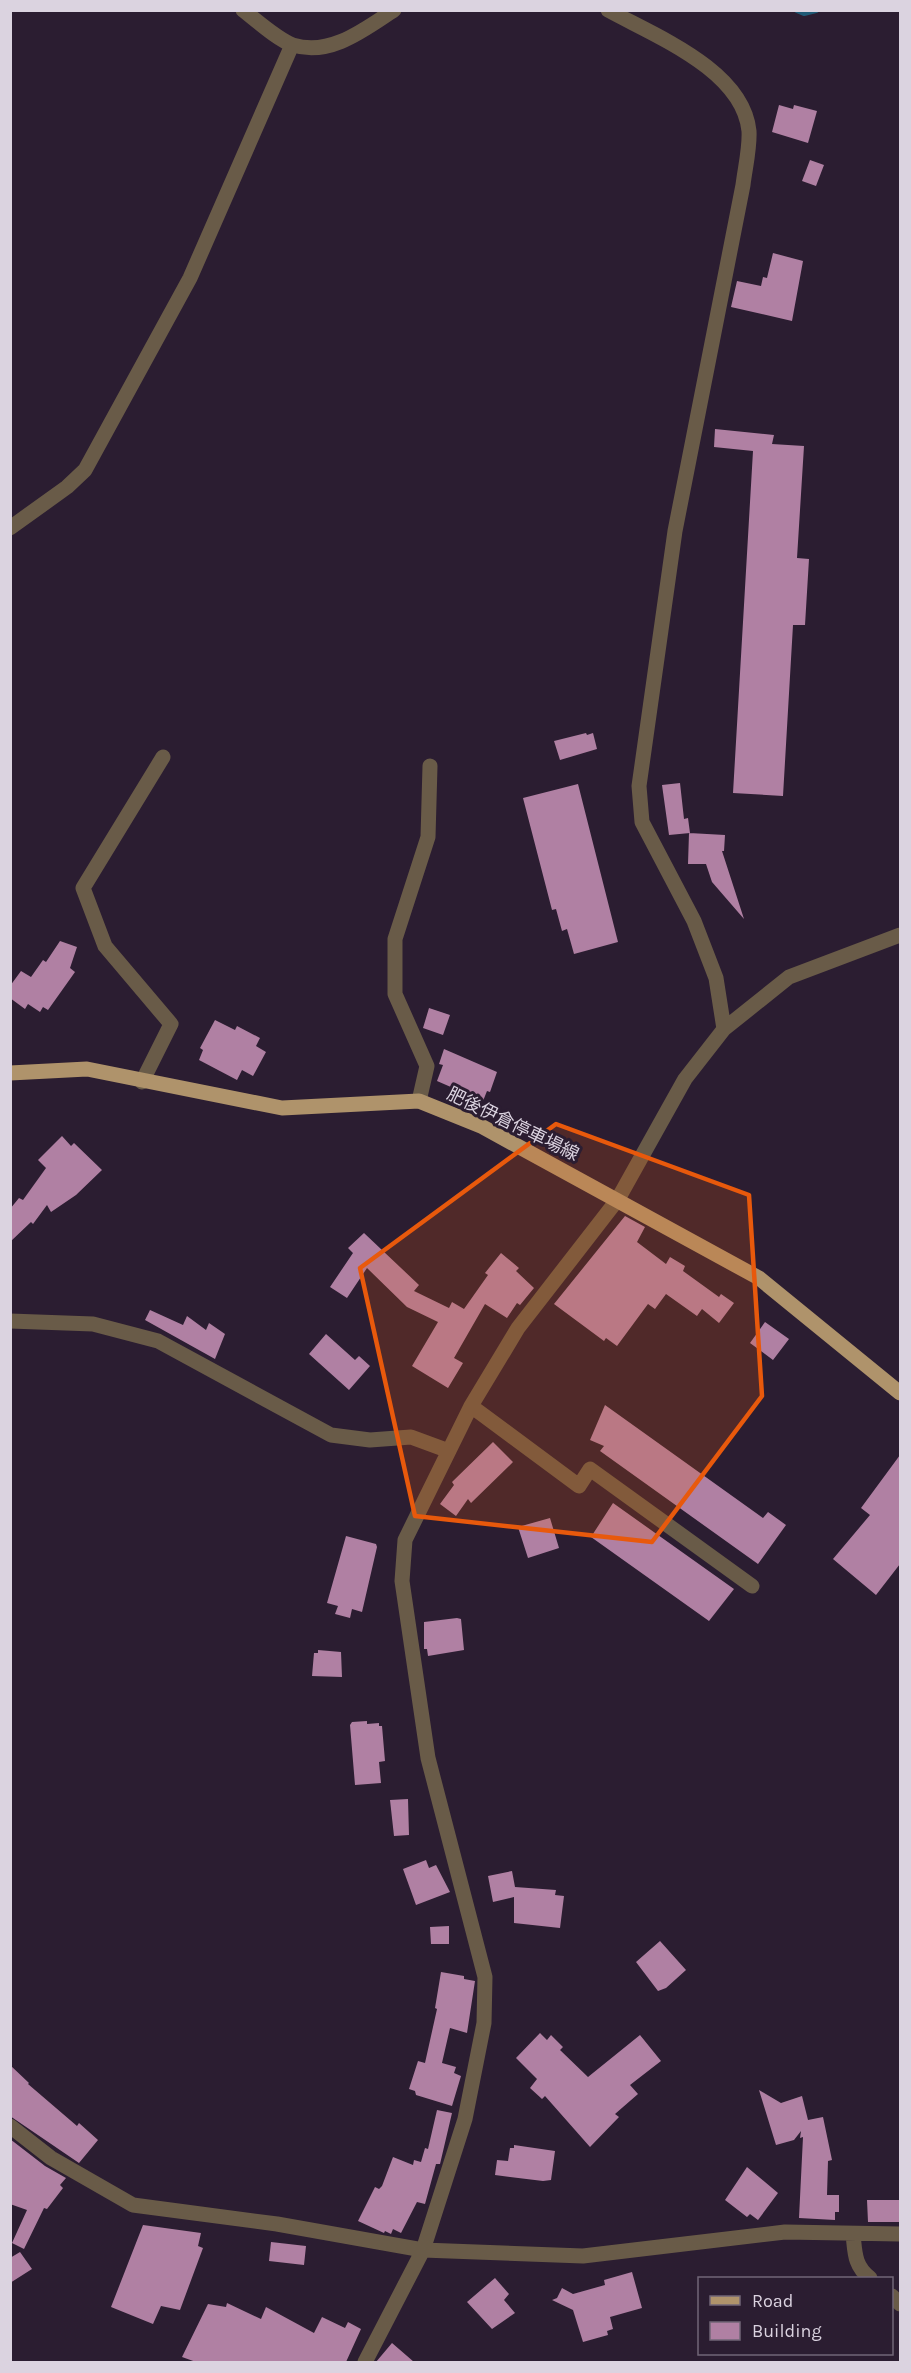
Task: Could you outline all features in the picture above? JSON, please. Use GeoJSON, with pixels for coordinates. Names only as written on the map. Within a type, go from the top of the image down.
{"type":"FeatureCollection","features":[{"type":"Feature","properties":{"kind":"main road","name":"肥後伊倉停車場線"},"geometry":{"type":"LineString","coordinates":[[10,1073],[87,1070],[282,1108],[419,1101],[481,1126],[759,1278],[900,1393]]}},
{"type":"Feature","properties":{"kind":"street"},"geometry":{"type":"LineString","coordinates":[[243,10],[292,45],[317,47],[353,37],[394,10]]}},
{"type":"Feature","properties":{"kind":"street"},"geometry":{"type":"LineString","coordinates":[[608,10],[710,68],[739,99],[749,130],[744,185],[675,531],[639,786],[642,822],[694,921],[716,978],[724,1029]]}},
{"type":"Feature","properties":{"kind":"street"},"geometry":{"type":"LineString","coordinates":[[10,528],[67,487],[85,470],[190,278],[292,45]]}},
{"type":"Feature","properties":{"kind":"street"},"geometry":{"type":"LineString","coordinates":[[142,1082],[171,1024],[105,946],[83,888],[163,757]]}},
{"type":"Feature","properties":{"kind":"street"},"geometry":{"type":"LineString","coordinates":[[419,1101],[427,1065],[395,994],[395,939],[428,837],[430,766]]}},
{"type":"Feature","properties":{"kind":"street"},"geometry":{"type":"LineString","coordinates":[[365,2362],[423,2250],[465,2119],[484,2023],[485,1977],[428,1758],[402,1581],[405,1540],[471,1406],[518,1328],[618,1199],[685,1078],[724,1029],[789,977],[900,935]]}},
{"type":"Feature","properties":{"kind":"street"},"geometry":{"type":"LineString","coordinates":[[10,1321],[93,1324],[158,1341],[331,1434],[370,1440],[411,1437],[449,1451]]}},
{"type":"Feature","properties":{"kind":"street"},"geometry":{"type":"LineString","coordinates":[[471,1406],[579,1486],[590,1469],[752,1586]]}},
{"type":"Feature","properties":{"kind":"street"},"geometry":{"type":"LineString","coordinates":[[10,2126],[51,2158],[133,2205],[276,2224],[423,2250],[583,2256],[785,2232],[900,2234]]}},
{"type":"Feature","properties":{"kind":"street"},"geometry":{"type":"LineString","coordinates":[[853,2234],[855,2259],[860,2271],[869,2277]]}},
{"type":"Feature","properties":{"kind":"highlighted area"},"geometry":{"type":"Polygon","coordinates":[[[556,1124],[749,1195],[762,1396],[652,1542],[415,1516],[360,1268],[556,1124]]]}},
{"type":"Feature","properties":{"kind":"building"},"geometry":{"type":"Polygon","coordinates":[[[779,105],[793,109],[794,105],[817,111],[808,143],[772,132],[779,105]]]}},
{"type":"Feature","properties":{"kind":"building"},"geometry":{"type":"Polygon","coordinates":[[[810,160],[824,165],[816,186],[802,181],[810,160]]]}},
{"type":"Feature","properties":{"kind":"building"},"geometry":{"type":"Polygon","coordinates":[[[773,253],[803,261],[792,321],[731,307],[737,281],[761,286],[763,277],[767,278],[773,253]]]}},
{"type":"Feature","properties":{"kind":"building"},"geometry":{"type":"Polygon","coordinates":[[[715,429],[774,435],[772,444],[804,446],[797,558],[809,559],[805,625],[793,625],[783,796],[733,793],[753,451],[714,447],[715,429]]]}},
{"type":"Feature","properties":{"kind":"building"},"geometry":{"type":"Polygon","coordinates":[[[586,733],[587,735],[593,733],[597,749],[560,760],[554,741],[586,733]]]}},
{"type":"Feature","properties":{"kind":"building"},"geometry":{"type":"Polygon","coordinates":[[[680,783],[684,819],[688,818],[690,833],[669,835],[662,785],[680,783]]]}},
{"type":"Feature","properties":{"kind":"building"},"geometry":{"type":"Polygon","coordinates":[[[578,784],[618,942],[574,954],[567,929],[562,931],[556,909],[552,910],[523,798],[578,784]]]}},
{"type":"Feature","properties":{"kind":"building"},"geometry":{"type":"Polygon","coordinates":[[[689,833],[725,835],[724,851],[722,851],[744,919],[712,882],[706,864],[688,864],[689,833]]]}},
{"type":"Feature","properties":{"kind":"building"},"geometry":{"type":"Polygon","coordinates":[[[60,941],[77,947],[70,968],[75,972],[48,1010],[43,1007],[40,1012],[28,1004],[25,1009],[10,998],[10,986],[21,971],[31,977],[43,960],[46,962],[60,941]]]}},
{"type":"Feature","properties":{"kind":"building"},"geometry":{"type":"Polygon","coordinates":[[[429,1008],[450,1015],[443,1035],[423,1028],[429,1008]]]}},
{"type":"Feature","properties":{"kind":"building"},"geometry":{"type":"Polygon","coordinates":[[[215,1020],[235,1030],[237,1026],[260,1038],[256,1046],[266,1052],[253,1076],[242,1070],[237,1080],[199,1060],[203,1050],[200,1048],[215,1020]]]}},
{"type":"Feature","properties":{"kind":"building"},"geometry":{"type":"Polygon","coordinates":[[[444,1049],[497,1072],[490,1092],[487,1091],[483,1101],[437,1081],[443,1065],[439,1064],[444,1049]]]}},
{"type":"Feature","properties":{"kind":"building"},"geometry":{"type":"Polygon","coordinates":[[[62,1136],[71,1146],[74,1143],[102,1170],[76,1195],[51,1212],[47,1205],[33,1224],[31,1222],[10,1242],[10,1209],[19,1198],[23,1200],[46,1168],[38,1160],[62,1136]]]}},
{"type":"Feature","properties":{"kind":"building"},"geometry":{"type":"Polygon","coordinates":[[[625,1216],[645,1227],[637,1242],[666,1264],[670,1257],[685,1266],[683,1271],[719,1297],[721,1294],[734,1303],[719,1323],[702,1309],[697,1316],[666,1294],[655,1309],[648,1304],[617,1346],[606,1338],[604,1341],[554,1304],[625,1216]]]}},
{"type":"Feature","properties":{"kind":"building"},"geometry":{"type":"Polygon","coordinates":[[[364,1233],[419,1285],[414,1291],[449,1308],[452,1302],[464,1309],[488,1275],[485,1273],[501,1253],[519,1268],[516,1271],[534,1288],[520,1305],[517,1303],[507,1318],[485,1304],[454,1358],[463,1363],[448,1388],[412,1366],[438,1322],[407,1307],[367,1268],[347,1298],[330,1287],[353,1253],[348,1248],[364,1233]]]}},
{"type":"Feature","properties":{"kind":"building"},"geometry":{"type":"Polygon","coordinates":[[[150,1310],[183,1325],[187,1316],[206,1330],[209,1323],[225,1334],[215,1359],[145,1320],[150,1310]]]}},
{"type":"Feature","properties":{"kind":"building"},"geometry":{"type":"Polygon","coordinates":[[[765,1322],[789,1339],[773,1360],[750,1343],[765,1322]]]}},
{"type":"Feature","properties":{"kind":"building"},"geometry":{"type":"Polygon","coordinates":[[[326,1334],[355,1360],[359,1356],[370,1366],[349,1390],[309,1354],[326,1334]]]}},
{"type":"Feature","properties":{"kind":"building"},"geometry":{"type":"Polygon","coordinates":[[[605,1405],[763,1518],[768,1512],[786,1525],[758,1564],[600,1451],[604,1446],[590,1440],[605,1405]]]}},
{"type":"Feature","properties":{"kind":"building"},"geometry":{"type":"Polygon","coordinates":[[[493,1442],[513,1462],[471,1503],[468,1499],[456,1516],[440,1504],[454,1485],[452,1482],[493,1442]]]}},
{"type":"Feature","properties":{"kind":"building"},"geometry":{"type":"Polygon","coordinates":[[[900,1455],[900,1564],[876,1595],[833,1559],[870,1515],[861,1508],[900,1455]]]}},
{"type":"Feature","properties":{"kind":"building"},"geometry":{"type":"Polygon","coordinates":[[[613,1503],[734,1589],[709,1621],[591,1537],[613,1503]]]}},
{"type":"Feature","properties":{"kind":"building"},"geometry":{"type":"Polygon","coordinates":[[[550,1518],[559,1548],[528,1558],[518,1527],[550,1518]]]}},
{"type":"Feature","properties":{"kind":"building"},"geometry":{"type":"Polygon","coordinates":[[[346,1536],[376,1544],[377,1547],[362,1612],[352,1609],[350,1618],[335,1614],[338,1606],[327,1603],[346,1536]]]}},
{"type":"Feature","properties":{"kind":"building"},"geometry":{"type":"Polygon","coordinates":[[[461,1619],[464,1650],[428,1656],[427,1649],[424,1649],[424,1622],[461,1619]]]}},
{"type":"Feature","properties":{"kind":"building"},"geometry":{"type":"Polygon","coordinates":[[[318,1650],[341,1652],[342,1677],[312,1676],[314,1653],[318,1653],[318,1650]]]}},
{"type":"Feature","properties":{"kind":"building"},"geometry":{"type":"Polygon","coordinates":[[[367,1721],[367,1724],[379,1723],[379,1726],[382,1726],[385,1761],[379,1762],[381,1783],[355,1785],[350,1725],[352,1722],[367,1721]]]}},
{"type":"Feature","properties":{"kind":"building"},"geometry":{"type":"Polygon","coordinates":[[[408,1799],[409,1835],[394,1836],[390,1800],[408,1799]]]}},
{"type":"Feature","properties":{"kind":"building"},"geometry":{"type":"Polygon","coordinates":[[[426,1860],[429,1868],[436,1865],[450,1892],[416,1905],[403,1869],[426,1860]]]}},
{"type":"Feature","properties":{"kind":"building"},"geometry":{"type":"Polygon","coordinates":[[[512,1871],[515,1887],[556,1890],[555,1895],[564,1896],[560,1928],[514,1923],[514,1897],[493,1902],[488,1876],[512,1871]]]}},
{"type":"Feature","properties":{"kind":"building"},"geometry":{"type":"Polygon","coordinates":[[[449,1926],[449,1944],[431,1944],[430,1927],[449,1926]]]}},
{"type":"Feature","properties":{"kind":"building"},"geometry":{"type":"Polygon","coordinates":[[[660,1941],[686,1970],[666,1988],[658,1991],[636,1962],[660,1941]]]}},
{"type":"Feature","properties":{"kind":"building"},"geometry":{"type":"Polygon","coordinates":[[[441,1972],[464,1976],[464,1979],[475,1981],[467,2033],[450,2028],[442,2063],[456,2067],[454,2073],[461,2076],[452,2106],[416,2095],[415,2091],[409,2089],[418,2061],[425,2063],[437,2009],[435,2008],[441,1972]]]}},
{"type":"Feature","properties":{"kind":"building"},"geometry":{"type":"Polygon","coordinates":[[[540,2033],[547,2040],[551,2035],[563,2047],[560,2050],[588,2077],[640,2035],[661,2061],[630,2085],[638,2094],[615,2114],[619,2117],[590,2147],[545,2096],[542,2099],[530,2088],[537,2079],[516,2058],[540,2033]]]}},
{"type":"Feature","properties":{"kind":"building"},"geometry":{"type":"Polygon","coordinates":[[[10,2065],[28,2084],[77,2126],[79,2123],[98,2140],[79,2163],[10,2116],[10,2065]]]}},
{"type":"Feature","properties":{"kind":"building"},"geometry":{"type":"Polygon","coordinates":[[[759,2090],[781,2103],[802,2096],[808,2120],[823,2117],[832,2160],[828,2161],[827,2195],[839,2195],[839,2212],[835,2212],[835,2220],[799,2218],[803,2137],[800,2138],[801,2131],[794,2140],[776,2145],[759,2090]]]}},
{"type":"Feature","properties":{"kind":"building"},"geometry":{"type":"Polygon","coordinates":[[[437,2110],[452,2113],[440,2164],[436,2164],[425,2204],[417,2202],[401,2233],[393,2229],[391,2234],[385,2231],[384,2233],[358,2221],[375,2187],[379,2189],[382,2186],[393,2157],[413,2165],[414,2160],[421,2162],[425,2148],[428,2149],[437,2110]]]}},
{"type":"Feature","properties":{"kind":"building"},"geometry":{"type":"Polygon","coordinates":[[[10,2139],[45,2166],[66,2178],[60,2185],[63,2188],[47,2209],[44,2208],[24,2249],[12,2243],[27,2210],[10,2204],[10,2139]]]}},
{"type":"Feature","properties":{"kind":"building"},"geometry":{"type":"Polygon","coordinates":[[[514,2145],[555,2151],[551,2180],[495,2175],[497,2160],[508,2161],[510,2148],[514,2148],[514,2145]]]}},
{"type":"Feature","properties":{"kind":"building"},"geometry":{"type":"Polygon","coordinates":[[[747,2167],[778,2193],[758,2220],[750,2214],[747,2217],[725,2200],[747,2167]]]}},
{"type":"Feature","properties":{"kind":"building"},"geometry":{"type":"Polygon","coordinates":[[[867,2200],[900,2200],[900,2222],[868,2222],[867,2200]]]}},
{"type":"Feature","properties":{"kind":"building"},"geometry":{"type":"Polygon","coordinates":[[[143,2225],[201,2233],[198,2246],[203,2248],[180,2310],[161,2306],[153,2324],[111,2307],[143,2225]]]}},
{"type":"Feature","properties":{"kind":"building"},"geometry":{"type":"Polygon","coordinates":[[[271,2242],[306,2246],[304,2265],[269,2261],[271,2242]]]}},
{"type":"Feature","properties":{"kind":"building"},"geometry":{"type":"Polygon","coordinates":[[[20,2252],[32,2269],[10,2283],[10,2258],[20,2252]]]}},
{"type":"Feature","properties":{"kind":"building"},"geometry":{"type":"Polygon","coordinates":[[[632,2272],[642,2308],[610,2317],[613,2329],[607,2331],[608,2335],[583,2342],[573,2310],[552,2300],[557,2298],[562,2288],[573,2294],[605,2285],[604,2280],[632,2272]]]}},
{"type":"Feature","properties":{"kind":"building"},"geometry":{"type":"Polygon","coordinates":[[[495,2278],[509,2294],[504,2300],[515,2313],[492,2329],[467,2302],[495,2278]]]}},
{"type":"Feature","properties":{"kind":"building"},"geometry":{"type":"Polygon","coordinates":[[[227,2303],[261,2319],[266,2307],[314,2333],[322,2317],[345,2328],[348,2322],[361,2329],[346,2362],[196,2362],[182,2357],[208,2304],[226,2307],[227,2303]]]}},
{"type":"Feature","properties":{"kind":"building"},"geometry":{"type":"Polygon","coordinates":[[[392,2343],[414,2362],[376,2362],[392,2343]]]}},
{"type":"Feature","properties":{"kind":"waterway"},"geometry":{"type":"LineString","coordinates":[[797,10],[804,13],[816,10]]}}]}
